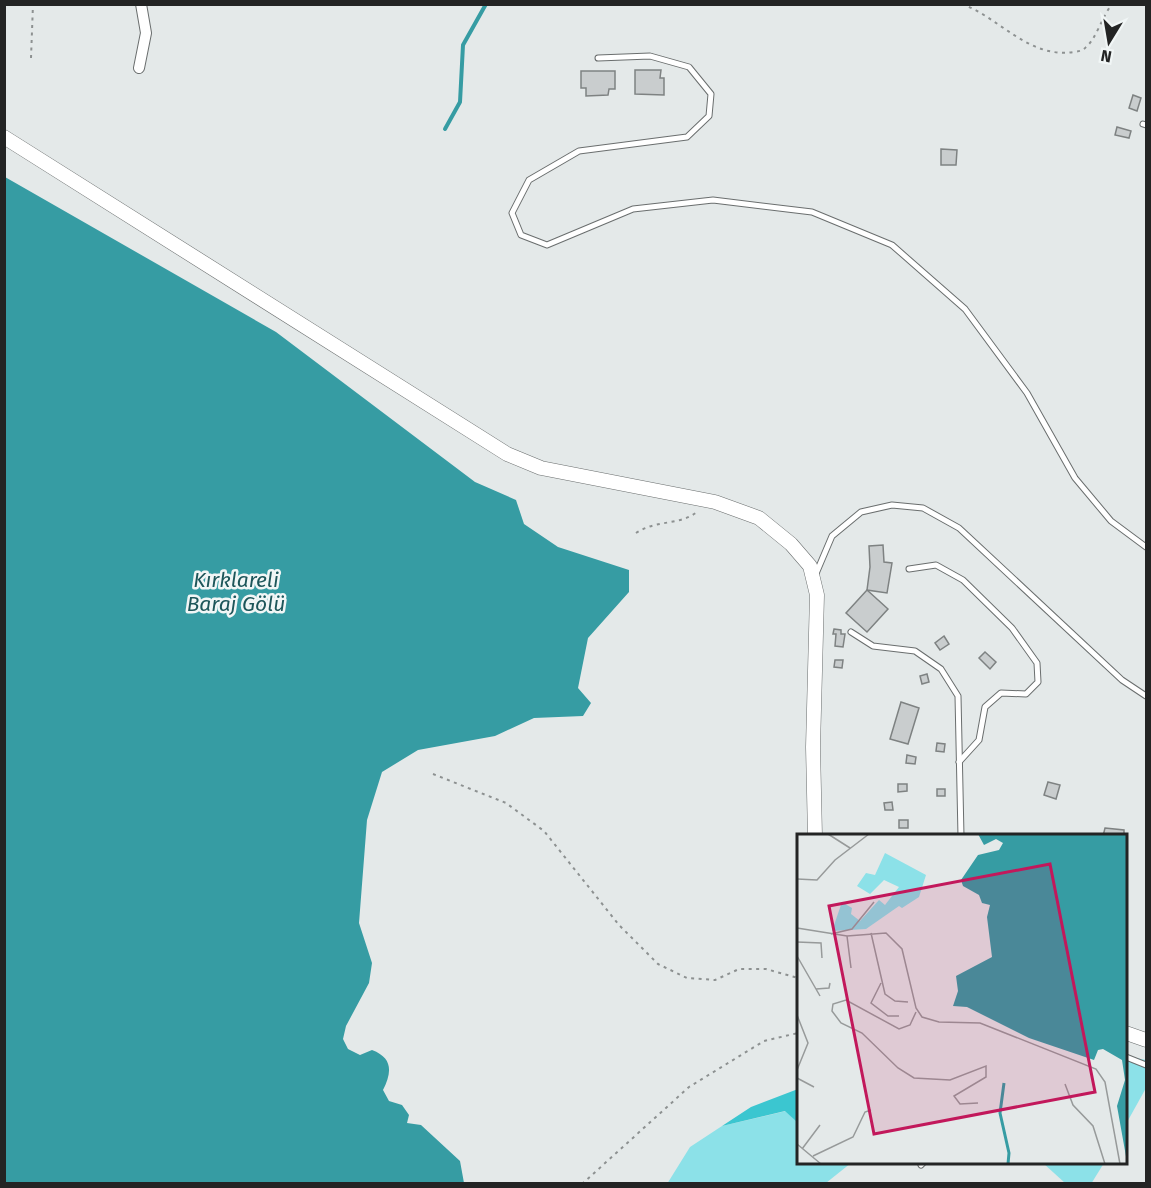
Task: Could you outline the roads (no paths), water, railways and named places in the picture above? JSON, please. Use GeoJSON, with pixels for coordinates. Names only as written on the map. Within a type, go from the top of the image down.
{"type":"FeatureCollection","features":[{"type":"Feature","properties":{"kind":"street"},"geometry":{"type":"LineString","coordinates":[[139,68],[146,33],[141,4]]}},
{"type":"Feature","properties":{"kind":"street"},"geometry":{"type":"LineString","coordinates":[[4,136],[507,454],[541,468],[709,501],[759,518],[791,544],[810,566],[818,595],[813,747],[815,834]]}},
{"type":"Feature","properties":{"kind":"street"},"geometry":{"type":"LineString","coordinates":[[1127,1033],[1146,1040]]}},
{"type":"Feature","properties":{"kind":"lane"},"geometry":{"type":"LineString","coordinates":[[598,58],[650,56],[689,67],[711,94],[709,116],[687,137],[579,151],[529,180],[512,213],[521,234],[547,245],[633,209],[713,200],[812,212],[892,245],[965,309],[1028,393],[1075,478],[1111,521],[1146,547]]}},
{"type":"Feature","properties":{"kind":"lane"},"geometry":{"type":"LineString","coordinates":[[814,580],[832,536],[861,513],[892,505],[923,508],[959,528],[1122,680],[1146,696]]}},
{"type":"Feature","properties":{"kind":"lane"},"geometry":{"type":"LineString","coordinates":[[909,569],[936,564],[963,580],[1012,628],[1037,663],[1038,682],[1026,694],[1001,693],[985,707],[979,740],[959,762]]}},
{"type":"Feature","properties":{"kind":"lane"},"geometry":{"type":"LineString","coordinates":[[850,632],[873,646],[915,651],[941,669],[958,696],[961,834]]}},
{"type":"Feature","properties":{"kind":"lane"},"geometry":{"type":"LineString","coordinates":[[1127,1058],[1146,1065]]}},
{"type":"Feature","properties":{"kind":"water","name":"Kırklareli Baraj Gölü"},"geometry":{"type":"Polygon","coordinates":[[[5,177],[276,332],[475,482],[516,500],[524,524],[558,547],[629,570],[629,592],[588,638],[578,688],[591,703],[583,716],[534,718],[495,736],[418,750],[382,772],[367,820],[359,923],[372,963],[369,983],[346,1026],[343,1039],[348,1049],[360,1055],[372,1050],[384,1057],[389,1066],[389,1072],[383,1090],[389,1101],[402,1105],[409,1115],[407,1123],[421,1125],[460,1161],[464,1183],[5,1183],[5,177]]]}},
{"type":"Feature","properties":{"kind":"waterway"},"geometry":{"type":"LineString","coordinates":[[445,129],[460,102],[463,45],[486,4]]}}]}
